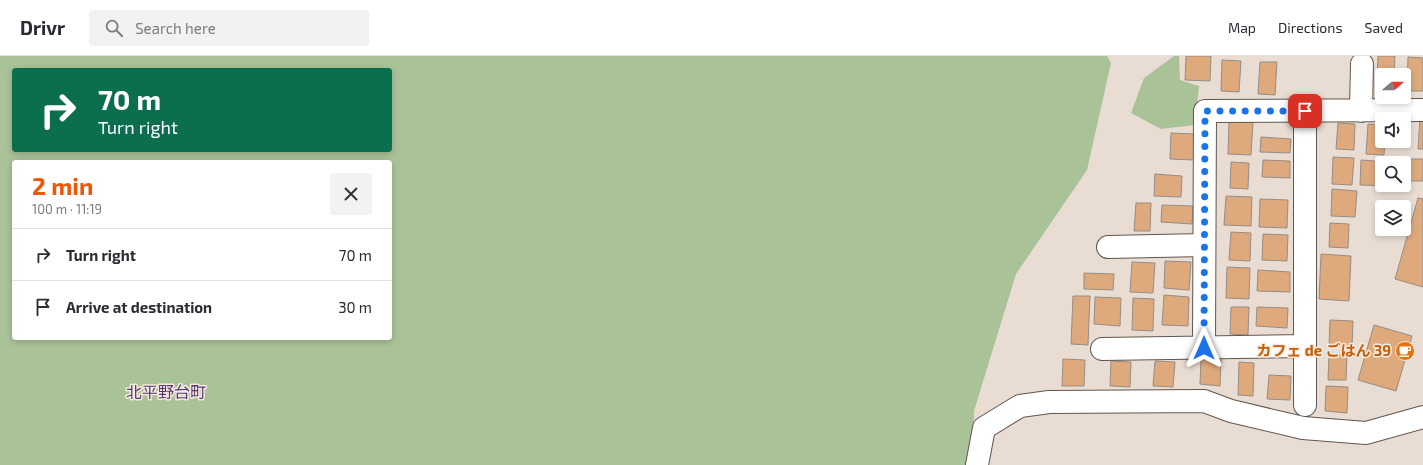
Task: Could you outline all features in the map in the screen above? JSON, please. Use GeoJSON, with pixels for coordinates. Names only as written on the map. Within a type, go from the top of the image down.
{"type":"FeatureCollection","features":[{"type":"Feature","properties":{"kind":"street"},"geometry":{"type":"LineString","coordinates":[[1361,111],[1362,64]]}},
{"type":"Feature","properties":{"kind":"street"},"geometry":{"type":"LineString","coordinates":[[1204,348],[1205,111],[1423,110]]}},
{"type":"Feature","properties":{"kind":"street"},"geometry":{"type":"LineString","coordinates":[[1305,111],[1305,405]]}},
{"type":"Feature","properties":{"kind":"street"},"geometry":{"type":"LineString","coordinates":[[1108,247],[1204,245]]}},
{"type":"Feature","properties":{"kind":"street"},"geometry":{"type":"LineString","coordinates":[[1102,349],[1305,346]]}},
{"type":"Feature","properties":{"kind":"street"},"geometry":{"type":"LineString","coordinates":[[977,465],[984,428],[1020,406],[1049,402],[1204,401],[1231,411],[1303,428],[1366,433],[1423,417]]}},
{"type":"Feature","properties":{"kind":"green space"},"geometry":{"type":"Polygon","coordinates":[[[0,56],[1107,56],[1111,63],[1087,170],[1016,274],[974,411],[973,465],[0,465],[0,56]]]}},
{"type":"Feature","properties":{"kind":"green space"},"geometry":{"type":"Polygon","coordinates":[[[1174,56],[1179,56],[1180,80],[1199,86],[1195,125],[1161,129],[1131,113],[1144,78],[1174,56]]]}},
{"type":"Feature","properties":{"kind":"building"},"geometry":{"type":"Polygon","coordinates":[[[1186,56],[1211,56],[1210,81],[1185,80],[1186,56]]]}},
{"type":"Feature","properties":{"kind":"building"},"geometry":{"type":"Polygon","coordinates":[[[1378,56],[1395,56],[1394,68],[1378,68],[1378,56]]]}},
{"type":"Feature","properties":{"kind":"building"},"geometry":{"type":"Polygon","coordinates":[[[1408,57],[1423,58],[1423,91],[1411,91],[1411,68],[1408,68],[1408,57]]]}},
{"type":"Feature","properties":{"kind":"building"},"geometry":{"type":"Polygon","coordinates":[[[1222,60],[1241,61],[1239,92],[1221,91],[1222,60]]]}},
{"type":"Feature","properties":{"kind":"building"},"geometry":{"type":"Polygon","coordinates":[[[1260,62],[1277,62],[1275,95],[1258,94],[1260,62]]]}},
{"type":"Feature","properties":{"kind":"building"},"geometry":{"type":"Polygon","coordinates":[[[1420,118],[1423,118],[1423,149],[1418,149],[1420,118]]]}},
{"type":"Feature","properties":{"kind":"building"},"geometry":{"type":"Polygon","coordinates":[[[1229,121],[1253,122],[1251,155],[1228,154],[1229,121]]]}},
{"type":"Feature","properties":{"kind":"building"},"geometry":{"type":"Polygon","coordinates":[[[1338,123],[1355,124],[1354,150],[1336,149],[1338,123]]]}},
{"type":"Feature","properties":{"kind":"building"},"geometry":{"type":"Polygon","coordinates":[[[1368,124],[1375,124],[1375,148],[1384,148],[1384,155],[1366,154],[1368,124]]]}},
{"type":"Feature","properties":{"kind":"building"},"geometry":{"type":"Polygon","coordinates":[[[1171,133],[1195,134],[1194,160],[1170,159],[1171,133]]]}},
{"type":"Feature","properties":{"kind":"building"},"geometry":{"type":"Polygon","coordinates":[[[1261,137],[1291,139],[1290,153],[1260,152],[1261,137]]]}},
{"type":"Feature","properties":{"kind":"building"},"geometry":{"type":"Polygon","coordinates":[[[1333,157],[1354,158],[1352,185],[1332,184],[1333,157]]]}},
{"type":"Feature","properties":{"kind":"building"},"geometry":{"type":"Polygon","coordinates":[[[1411,159],[1423,159],[1423,181],[1411,181],[1411,159]]]}},
{"type":"Feature","properties":{"kind":"building"},"geometry":{"type":"Polygon","coordinates":[[[1263,160],[1290,161],[1290,178],[1262,177],[1263,160]]]}},
{"type":"Feature","properties":{"kind":"building"},"geometry":{"type":"Polygon","coordinates":[[[1361,160],[1375,161],[1375,186],[1360,185],[1361,160]]]}},
{"type":"Feature","properties":{"kind":"building"},"geometry":{"type":"Polygon","coordinates":[[[1231,162],[1249,163],[1248,189],[1230,188],[1231,162]]]}},
{"type":"Feature","properties":{"kind":"building"},"geometry":{"type":"Polygon","coordinates":[[[1155,174],[1182,176],[1181,197],[1154,196],[1155,174]]]}},
{"type":"Feature","properties":{"kind":"building"},"geometry":{"type":"Polygon","coordinates":[[[1332,189],[1357,191],[1355,217],[1331,216],[1332,189]]]}},
{"type":"Feature","properties":{"kind":"building"},"geometry":{"type":"Polygon","coordinates":[[[1226,196],[1252,197],[1251,226],[1224,225],[1226,196]]]}},
{"type":"Feature","properties":{"kind":"building"},"geometry":{"type":"Polygon","coordinates":[[[1418,198],[1423,199],[1423,287],[1395,279],[1407,236],[1411,236],[1411,223],[1418,198]]]}},
{"type":"Feature","properties":{"kind":"building"},"geometry":{"type":"Polygon","coordinates":[[[1260,199],[1288,200],[1287,228],[1259,227],[1260,199]]]}},
{"type":"Feature","properties":{"kind":"building"},"geometry":{"type":"Polygon","coordinates":[[[1136,203],[1151,203],[1150,231],[1134,231],[1136,203]]]}},
{"type":"Feature","properties":{"kind":"building"},"geometry":{"type":"Polygon","coordinates":[[[1162,205],[1193,206],[1192,224],[1161,222],[1162,205]]]}},
{"type":"Feature","properties":{"kind":"building"},"geometry":{"type":"Polygon","coordinates":[[[1330,223],[1349,224],[1348,248],[1329,247],[1330,223]]]}},
{"type":"Feature","properties":{"kind":"building"},"geometry":{"type":"Polygon","coordinates":[[[1231,232],[1251,233],[1250,261],[1229,260],[1231,232]]]}},
{"type":"Feature","properties":{"kind":"building"},"geometry":{"type":"Polygon","coordinates":[[[1263,234],[1288,235],[1287,261],[1262,260],[1263,234]]]}},
{"type":"Feature","properties":{"kind":"building"},"geometry":{"type":"Polygon","coordinates":[[[1321,254],[1351,256],[1349,301],[1319,299],[1321,254]]]}},
{"type":"Feature","properties":{"kind":"building"},"geometry":{"type":"Polygon","coordinates":[[[1165,261],[1191,262],[1189,290],[1164,288],[1165,261]]]}},
{"type":"Feature","properties":{"kind":"building"},"geometry":{"type":"Polygon","coordinates":[[[1132,262],[1155,263],[1153,293],[1130,292],[1132,262]]]}},
{"type":"Feature","properties":{"kind":"building"},"geometry":{"type":"Polygon","coordinates":[[[1227,267],[1250,268],[1249,299],[1226,298],[1227,267]]]}},
{"type":"Feature","properties":{"kind":"building"},"geometry":{"type":"Polygon","coordinates":[[[1258,270],[1290,272],[1290,292],[1257,291],[1258,270]]]}},
{"type":"Feature","properties":{"kind":"building"},"geometry":{"type":"Polygon","coordinates":[[[1084,273],[1114,274],[1113,290],[1084,289],[1084,273]]]}},
{"type":"Feature","properties":{"kind":"building"},"geometry":{"type":"Polygon","coordinates":[[[1164,295],[1189,297],[1188,326],[1162,325],[1164,295]]]}},
{"type":"Feature","properties":{"kind":"building"},"geometry":{"type":"Polygon","coordinates":[[[1073,296],[1090,296],[1088,345],[1071,344],[1073,296]]]}},
{"type":"Feature","properties":{"kind":"building"},"geometry":{"type":"Polygon","coordinates":[[[1095,297],[1121,298],[1120,326],[1094,324],[1095,297]]]}},
{"type":"Feature","properties":{"kind":"building"},"geometry":{"type":"Polygon","coordinates":[[[1133,298],[1154,299],[1153,331],[1132,330],[1133,298]]]}},
{"type":"Feature","properties":{"kind":"building"},"geometry":{"type":"Polygon","coordinates":[[[1231,307],[1249,307],[1248,335],[1230,334],[1231,307]]]}},
{"type":"Feature","properties":{"kind":"building"},"geometry":{"type":"Polygon","coordinates":[[[1257,307],[1288,308],[1287,328],[1256,326],[1257,307]]]}},
{"type":"Feature","properties":{"kind":"building"},"geometry":{"type":"Polygon","coordinates":[[[1330,320],[1353,321],[1352,347],[1329,346],[1330,320]]]}},
{"type":"Feature","properties":{"kind":"building"},"geometry":{"type":"Polygon","coordinates":[[[1374,325],[1412,336],[1396,391],[1358,380],[1374,325]]]}},
{"type":"Feature","properties":{"kind":"building"},"geometry":{"type":"Polygon","coordinates":[[[1329,354],[1347,355],[1346,380],[1328,380],[1329,354]]]}},
{"type":"Feature","properties":{"kind":"building"},"geometry":{"type":"Polygon","coordinates":[[[1063,359],[1085,360],[1084,386],[1062,386],[1063,359]]]}},
{"type":"Feature","properties":{"kind":"building"},"geometry":{"type":"Polygon","coordinates":[[[1201,359],[1221,360],[1220,386],[1200,384],[1201,359]]]}},
{"type":"Feature","properties":{"kind":"building"},"geometry":{"type":"Polygon","coordinates":[[[1111,361],[1131,362],[1130,387],[1110,386],[1111,361]]]}},
{"type":"Feature","properties":{"kind":"building"},"geometry":{"type":"Polygon","coordinates":[[[1155,361],[1175,362],[1173,387],[1153,386],[1155,361]]]}},
{"type":"Feature","properties":{"kind":"building"},"geometry":{"type":"Polygon","coordinates":[[[1239,362],[1254,363],[1253,396],[1238,395],[1239,362]]]}},
{"type":"Feature","properties":{"kind":"building"},"geometry":{"type":"Polygon","coordinates":[[[1269,375],[1291,376],[1290,400],[1267,399],[1269,375]]]}},
{"type":"Feature","properties":{"kind":"building"},"geometry":{"type":"Polygon","coordinates":[[[1326,386],[1348,387],[1347,413],[1325,411],[1326,386]]]}},
{"type":"Feature","properties":{"kind":"place","name":"カフェ de ごはん 39"},"geometry":{"type":"Point","coordinates":[1405,351]}},
{"type":"Feature","properties":{"kind":"district","name":"北平野台町"},"geometry":{"type":"Point","coordinates":[166,392]}},
{"type":"Feature","properties":{"kind":"route"},"geometry":{"type":"LineString","coordinates":[[1204,348],[1205,111],[1305,111]]}}]}
